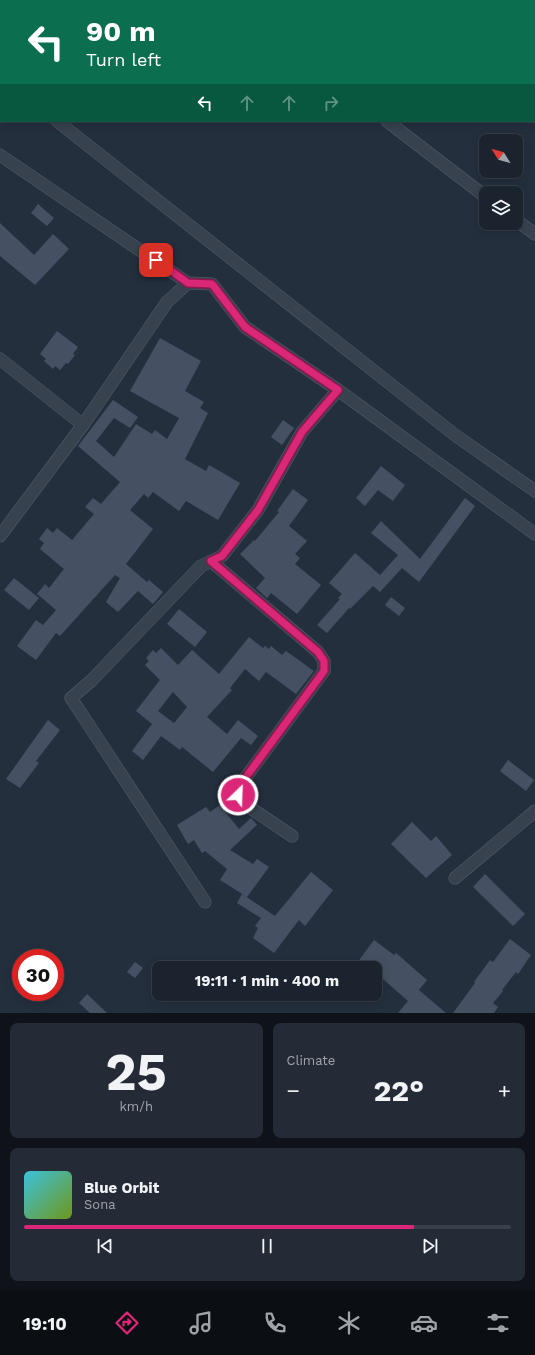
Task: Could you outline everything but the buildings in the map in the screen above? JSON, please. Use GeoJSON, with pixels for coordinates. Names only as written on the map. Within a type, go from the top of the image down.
{"type":"FeatureCollection","features":[{"type":"Feature","properties":{"kind":"street"},"geometry":{"type":"LineString","coordinates":[[58,122],[455,435],[535,491]]}},
{"type":"Feature","properties":{"kind":"street"},"geometry":{"type":"LineString","coordinates":[[388,122],[479,192]]}},
{"type":"Feature","properties":{"kind":"street"},"geometry":{"type":"LineString","coordinates":[[0,155],[188,283],[212,284],[245,327],[338,390],[535,534]]}},
{"type":"Feature","properties":{"kind":"street"},"geometry":{"type":"LineString","coordinates":[[523,225],[535,234]]}},
{"type":"Feature","properties":{"kind":"street"},"geometry":{"type":"LineString","coordinates":[[0,536],[83,425],[167,302],[188,283]]}},
{"type":"Feature","properties":{"kind":"street"},"geometry":{"type":"LineString","coordinates":[[0,359],[83,425]]}},
{"type":"Feature","properties":{"kind":"street"},"geometry":{"type":"LineString","coordinates":[[205,902],[71,698],[91,681],[201,566],[222,556],[258,510],[302,432],[338,390]]}},
{"type":"Feature","properties":{"kind":"street"},"geometry":{"type":"LineString","coordinates":[[211,561],[318,652],[324,661],[324,671],[246,777],[238,795],[243,803],[292,836]]}},
{"type":"Feature","properties":{"kind":"street"},"geometry":{"type":"LineString","coordinates":[[455,878],[535,811]]}},
{"type":"Feature","properties":{"kind":"route"},"geometry":{"type":"LineString","coordinates":[[156,260],[188,283],[212,284],[245,327],[338,390],[302,432],[258,510],[222,556],[211,561],[318,652],[324,661],[324,671],[246,777],[240,787],[238,795]]}}]}
